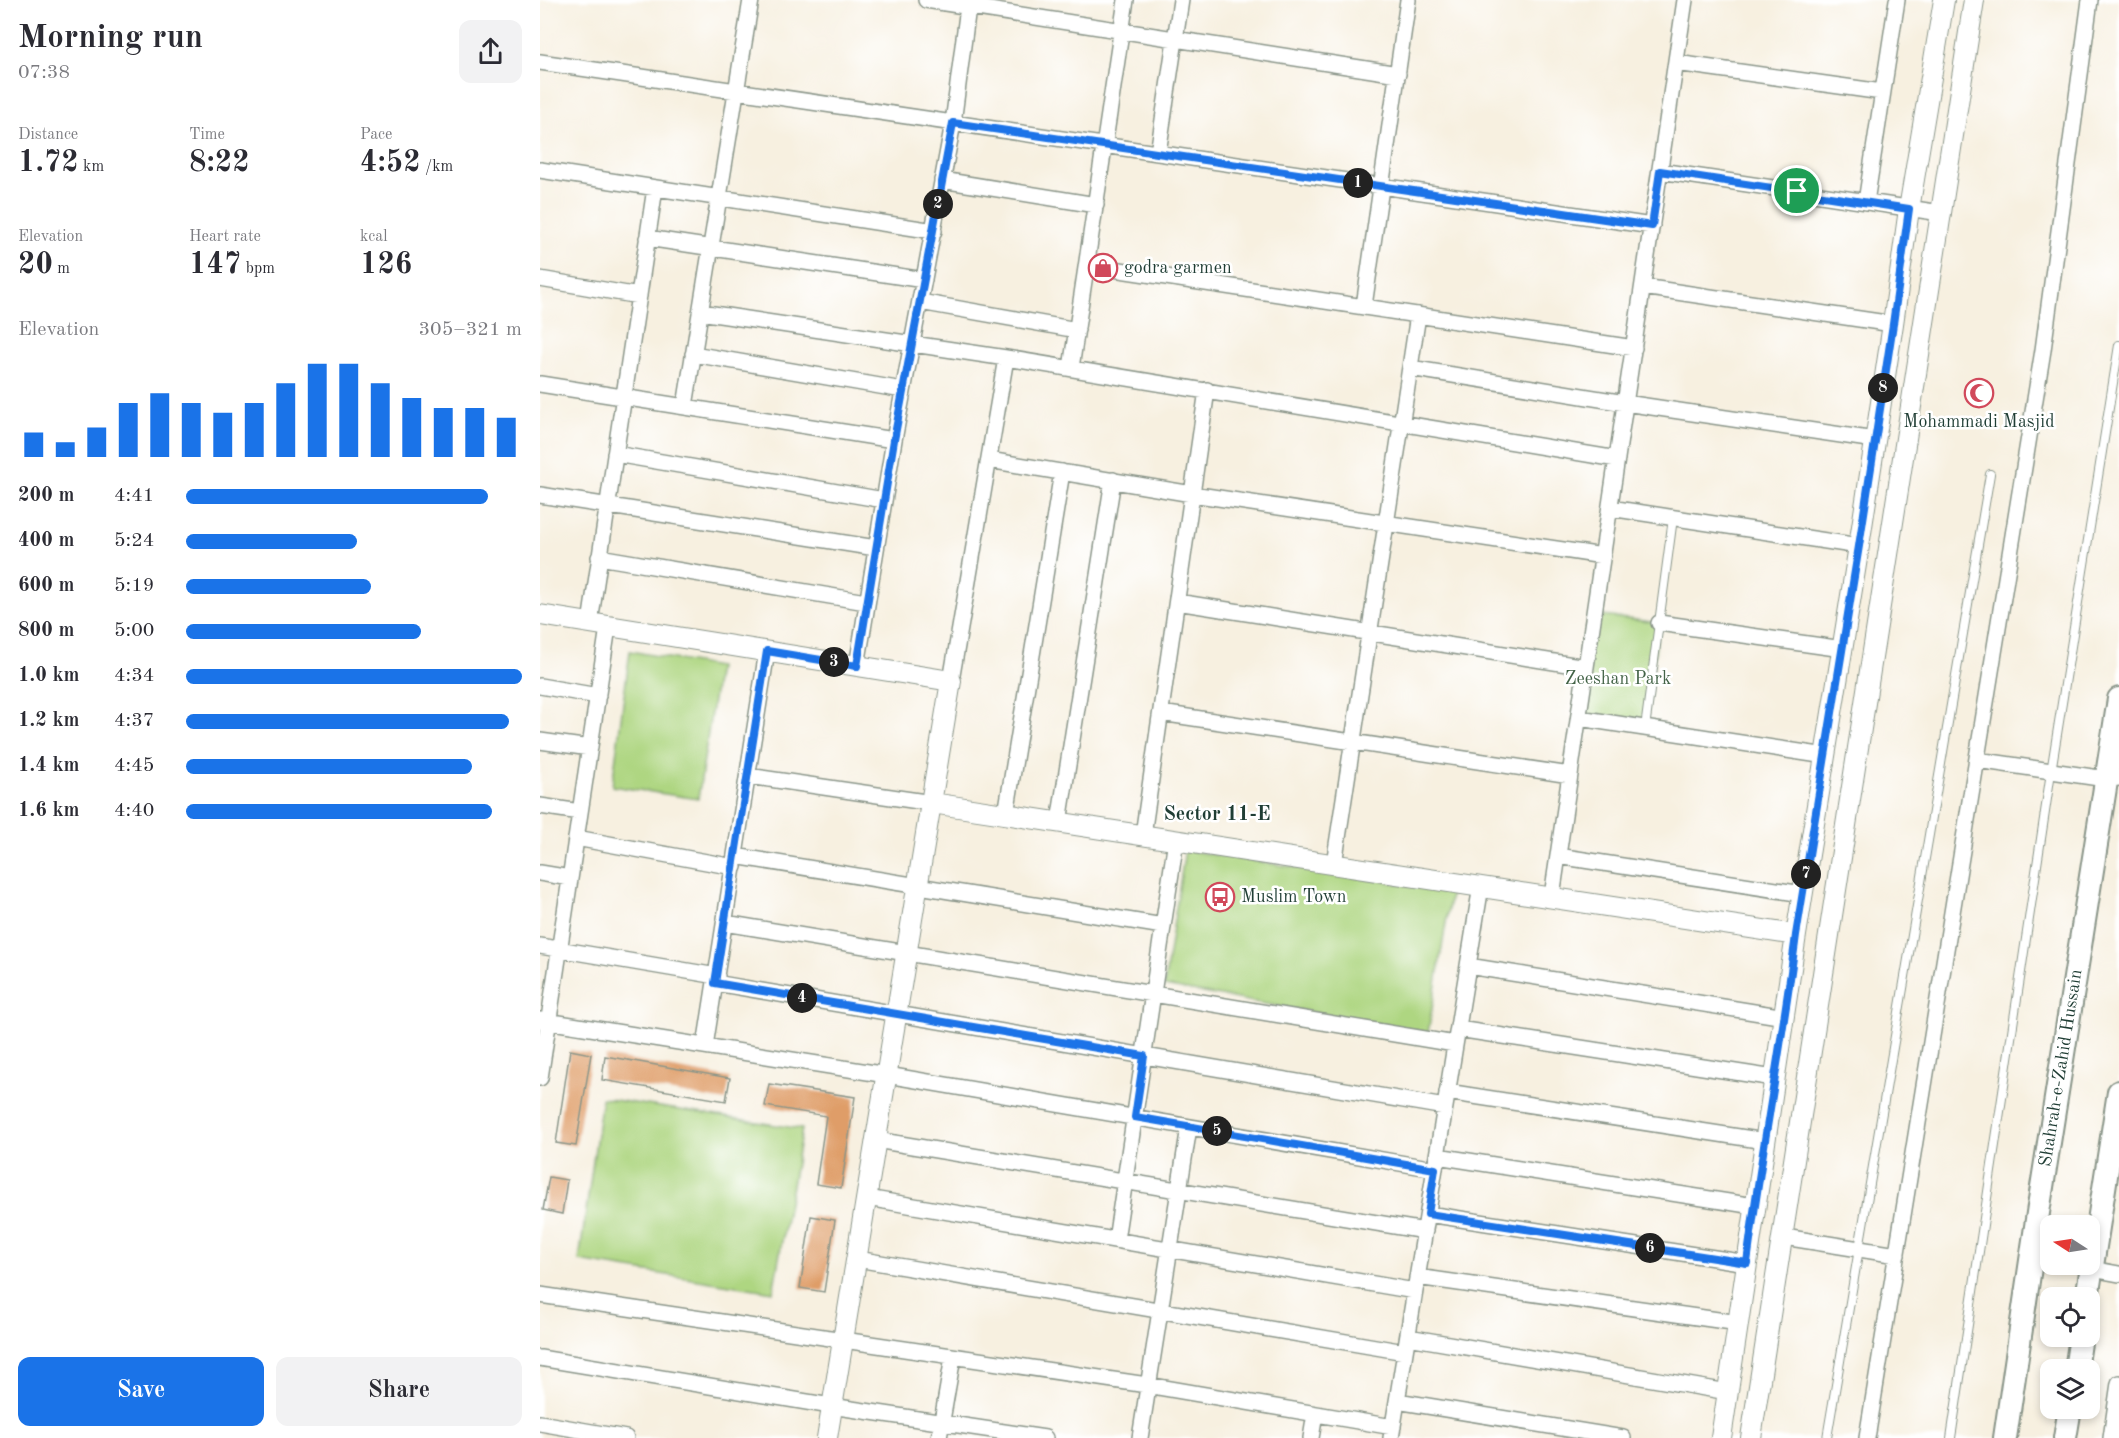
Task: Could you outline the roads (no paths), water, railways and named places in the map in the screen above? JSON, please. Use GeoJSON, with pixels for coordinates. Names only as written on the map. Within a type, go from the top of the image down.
{"type":"FeatureCollection","features":[{"type":"Feature","properties":{"kind":"main road","name":"Shahrah-e-Zahid Hussain"},"geometry":{"type":"LineString","coordinates":[[2006,1438],[2039,1206],[2113,778],[2119,699]]}},
{"type":"Feature","properties":{"kind":"main road"},"geometry":{"type":"LineString","coordinates":[[2100,1217],[2119,1092]]}},
{"type":"Feature","properties":{"kind":"main road"},"geometry":{"type":"LineString","coordinates":[[2065,1438],[2068,1419]]}},
{"type":"Feature","properties":{"kind":"street"},"geometry":{"type":"LineString","coordinates":[[685,406],[750,0]]}},
{"type":"Feature","properties":{"kind":"street"},"geometry":{"type":"LineString","coordinates":[[926,0],[1398,74]]}},
{"type":"Feature","properties":{"kind":"street"},"geometry":{"type":"LineString","coordinates":[[1071,368],[1126,0]]}},
{"type":"Feature","properties":{"kind":"street"},"geometry":{"type":"LineString","coordinates":[[1158,153],[1180,0]]}},
{"type":"Feature","properties":{"kind":"street"},"geometry":{"type":"LineString","coordinates":[[1364,306],[1408,0]]}},
{"type":"Feature","properties":{"kind":"street"},"geometry":{"type":"LineString","coordinates":[[1552,896],[1685,0]]}},
{"type":"Feature","properties":{"kind":"street"},"geometry":{"type":"LineString","coordinates":[[1866,202],[1897,0]]}},
{"type":"Feature","properties":{"kind":"street"},"geometry":{"type":"LineString","coordinates":[[1721,1438],[1796,935],[1843,649],[1909,209],[1944,0]]}},
{"type":"Feature","properties":{"kind":"street"},"geometry":{"type":"LineString","coordinates":[[1751,1438],[1784,1237],[1974,0]]}},
{"type":"Feature","properties":{"kind":"street"},"geometry":{"type":"LineString","coordinates":[[1868,1438],[2043,350],[2090,0]]}},
{"type":"Feature","properties":{"kind":"street"},"geometry":{"type":"LineString","coordinates":[[857,666],[894,440],[953,123],[968,7]]}},
{"type":"Feature","properties":{"kind":"street"},"geometry":{"type":"LineString","coordinates":[[540,62],[1652,226]]}},
{"type":"Feature","properties":{"kind":"street"},"geometry":{"type":"LineString","coordinates":[[1676,63],[1882,92]]}},
{"type":"Feature","properties":{"kind":"street"},"geometry":{"type":"LineString","coordinates":[[540,170],[934,231]]}},
{"type":"Feature","properties":{"kind":"street"},"geometry":{"type":"LineString","coordinates":[[1660,171],[1941,213]]}},
{"type":"Feature","properties":{"kind":"street"},"geometry":{"type":"LineString","coordinates":[[942,180],[1096,205]]}},
{"type":"Feature","properties":{"kind":"street"},"geometry":{"type":"LineString","coordinates":[[540,1078],[544,1020],[559,949],[598,696],[600,557],[655,188]]}},
{"type":"Feature","properties":{"kind":"street"},"geometry":{"type":"LineString","coordinates":[[647,238],[924,280]]}},
{"type":"Feature","properties":{"kind":"street"},"geometry":{"type":"LineString","coordinates":[[1087,265],[1634,348]]}},
{"type":"Feature","properties":{"kind":"street"},"geometry":{"type":"LineString","coordinates":[[540,279],[639,296]]}},
{"type":"Feature","properties":{"kind":"street"},"geometry":{"type":"LineString","coordinates":[[1642,287],[1893,324]]}},
{"type":"Feature","properties":{"kind":"street"},"geometry":{"type":"LineString","coordinates":[[920,302],[1077,330]]}},
{"type":"Feature","properties":{"kind":"street"},"geometry":{"type":"LineString","coordinates":[[700,312],[1071,368],[1617,459]]}},
{"type":"Feature","properties":{"kind":"street"},"geometry":{"type":"LineString","coordinates":[[1334,864],[1388,524],[1418,315]]}},
{"type":"Feature","properties":{"kind":"street"},"geometry":{"type":"LineString","coordinates":[[693,354],[903,390]]}},
{"type":"Feature","properties":{"kind":"street"},"geometry":{"type":"LineString","coordinates":[[827,1438],[1006,358]]}},
{"type":"Feature","properties":{"kind":"street"},"geometry":{"type":"LineString","coordinates":[[1410,368],[1875,440]]}},
{"type":"Feature","properties":{"kind":"street"},"geometry":{"type":"LineString","coordinates":[[540,384],[894,440]]}},
{"type":"Feature","properties":{"kind":"street"},"geometry":{"type":"LineString","coordinates":[[1143,835],[1207,390]]}},
{"type":"Feature","properties":{"kind":"street"},"geometry":{"type":"LineString","coordinates":[[615,454],[884,500]]}},
{"type":"Feature","properties":{"kind":"street"},"geometry":{"type":"LineString","coordinates":[[989,460],[1192,494],[1603,556]]}},
{"type":"Feature","properties":{"kind":"street"},"geometry":{"type":"LineString","coordinates":[[1006,814],[1062,472]]}},
{"type":"Feature","properties":{"kind":"street"},"geometry":{"type":"LineString","coordinates":[[1059,822],[1113,480]]}},
{"type":"Feature","properties":{"kind":"street"},"geometry":{"type":"LineString","coordinates":[[540,495],[876,548]]}},
{"type":"Feature","properties":{"kind":"street"},"geometry":{"type":"LineString","coordinates":[[1610,508],[1859,546]]}},
{"type":"Feature","properties":{"kind":"street"},"geometry":{"type":"LineString","coordinates":[[600,557],[866,602]]}},
{"type":"Feature","properties":{"kind":"street"},"geometry":{"type":"LineString","coordinates":[[1177,602],[1586,667]]}},
{"type":"Feature","properties":{"kind":"street"},"geometry":{"type":"LineString","coordinates":[[540,615],[951,681]]}},
{"type":"Feature","properties":{"kind":"street"},"geometry":{"type":"LineString","coordinates":[[1659,623],[1843,649]]}},
{"type":"Feature","properties":{"kind":"street"},"geometry":{"type":"LineString","coordinates":[[705,1046],[767,651]]}},
{"type":"Feature","properties":{"kind":"street"},"geometry":{"type":"LineString","coordinates":[[540,686],[598,696]]}},
{"type":"Feature","properties":{"kind":"street"},"geometry":{"type":"LineString","coordinates":[[1161,713],[1570,775]]}},
{"type":"Feature","properties":{"kind":"street"},"geometry":{"type":"LineString","coordinates":[[1579,718],[1826,756]]}},
{"type":"Feature","properties":{"kind":"street"},"geometry":{"type":"LineString","coordinates":[[540,741],[590,748]]}},
{"type":"Feature","properties":{"kind":"street"},"geometry":{"type":"LineString","coordinates":[[1977,760],[2051,772],[2113,778]]}},
{"type":"Feature","properties":{"kind":"street"},"geometry":{"type":"LineString","coordinates":[[748,776],[1552,896],[1796,935]]}},
{"type":"Feature","properties":{"kind":"street"},"geometry":{"type":"LineString","coordinates":[[540,806],[580,812]]}},
{"type":"Feature","properties":{"kind":"street"},"geometry":{"type":"LineString","coordinates":[[576,838],[734,862],[919,885],[1163,926]]}},
{"type":"Feature","properties":{"kind":"street"},"geometry":{"type":"LineString","coordinates":[[1116,1240],[1176,840]]}},
{"type":"Feature","properties":{"kind":"street"},"geometry":{"type":"LineString","coordinates":[[1558,856],[1803,894]]}},
{"type":"Feature","properties":{"kind":"street"},"geometry":{"type":"LineString","coordinates":[[540,873],[570,878]]}},
{"type":"Feature","properties":{"kind":"street"},"geometry":{"type":"LineString","coordinates":[[540,1295],[1147,1385],[1314,1414],[1392,1432],[1481,886]]}},
{"type":"Feature","properties":{"kind":"street"},"geometry":{"type":"LineString","coordinates":[[725,923],[1153,994],[1457,1037],[1774,1078]]}},
{"type":"Feature","properties":{"kind":"street"},"geometry":{"type":"LineString","coordinates":[[540,946],[897,1014],[1144,1056],[1446,1100],[1765,1141]]}},
{"type":"Feature","properties":{"kind":"street"},"geometry":{"type":"LineString","coordinates":[[1468,966],[1785,1017]]}},
{"type":"Feature","properties":{"kind":"street"},"geometry":{"type":"LineString","coordinates":[[544,1020],[887,1075],[1189,1127],[1754,1206]]}},
{"type":"Feature","properties":{"kind":"street"},"geometry":{"type":"LineString","coordinates":[[1140,1438],[1189,1127]]}},
{"type":"Feature","properties":{"kind":"street"},"geometry":{"type":"LineString","coordinates":[[876,1140],[1425,1231]]}},
{"type":"Feature","properties":{"kind":"street"},"geometry":{"type":"LineString","coordinates":[[867,1198],[1169,1250],[1416,1284],[1739,1323]]}},
{"type":"Feature","properties":{"kind":"street"},"geometry":{"type":"LineString","coordinates":[[1428,1214],[1747,1263]]}},
{"type":"Feature","properties":{"kind":"street"},"geometry":{"type":"LineString","coordinates":[[1784,1237],[1897,1255]]}},
{"type":"Feature","properties":{"kind":"street"},"geometry":{"type":"LineString","coordinates":[[856,1259],[1159,1310],[1728,1392]]}},
{"type":"Feature","properties":{"kind":"street"},"geometry":{"type":"LineString","coordinates":[[2100,1270],[2119,1274]]}},
{"type":"Feature","properties":{"kind":"street"},"geometry":{"type":"LineString","coordinates":[[940,1430],[953,1357]]}},
{"type":"Feature","properties":{"kind":"street"},"geometry":{"type":"LineString","coordinates":[[540,1358],[831,1406],[940,1430],[1045,1438]]}},
{"type":"Feature","properties":{"kind":"street"},"geometry":{"type":"LineString","coordinates":[[2111,1438],[2119,1383]]}},
{"type":"Feature","properties":{"kind":"street"},"geometry":{"type":"LineString","coordinates":[[1397,1401],[1623,1438]]}},
{"type":"Feature","properties":{"kind":"street"},"geometry":{"type":"LineString","coordinates":[[1311,1438],[1314,1414]]}},
{"type":"Feature","properties":{"kind":"street"},"geometry":{"type":"LineString","coordinates":[[540,1424],[626,1438]]}},
{"type":"Feature","properties":{"kind":"lane"},"geometry":{"type":"LineString","coordinates":[[1951,1438],[2051,772],[2119,345]]}},
{"type":"Feature","properties":{"kind":"lane"},"geometry":{"type":"LineString","coordinates":[[1827,1438],[1990,474]]}},
{"type":"Feature","properties":{"kind":"lane"},"geometry":{"type":"LineString","coordinates":[[1645,728],[1673,518]]}},
{"type":"Feature","properties":{"kind":"place","name":"godra garmen"},"geometry":{"type":"Point","coordinates":[1103,268]}},
{"type":"Feature","properties":{"kind":"place","name":"Mohammadi Masjid"},"geometry":{"type":"Point","coordinates":[1979,393]}},
{"type":"Feature","properties":{"kind":"place","name":"Muslim Town"},"geometry":{"type":"Point","coordinates":[1220,897]}},
{"type":"Feature","properties":{"kind":"district","name":"Sector 11-E"},"geometry":{"type":"Point","coordinates":[1217,815]}},
{"type":"Feature","properties":{"kind":"park label","name":"Zeeshan Park"},"geometry":{"type":"Point","coordinates":[1618,679]}}]}
